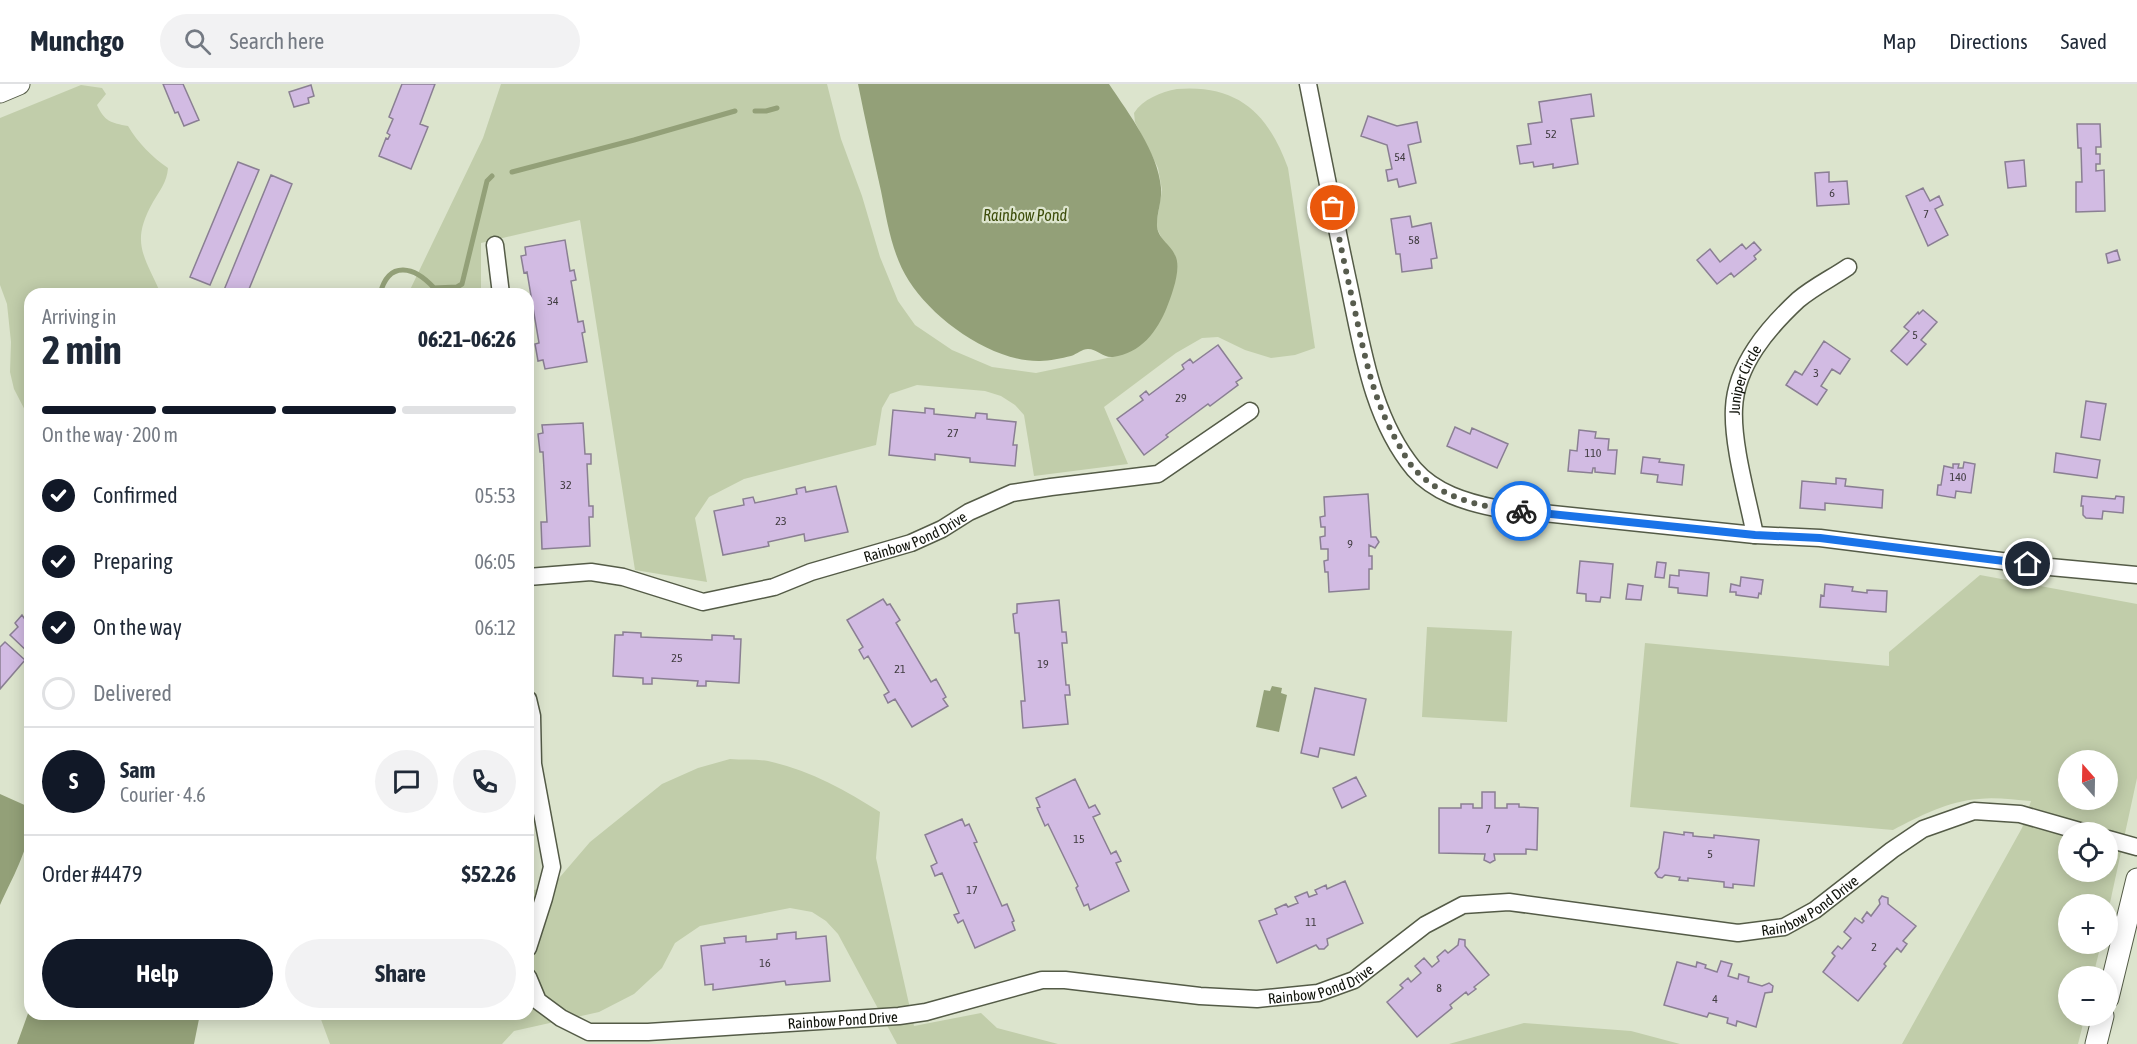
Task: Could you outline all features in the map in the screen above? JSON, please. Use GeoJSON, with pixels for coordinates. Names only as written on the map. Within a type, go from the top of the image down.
{"type":"FeatureCollection","features":[{"type":"Feature","properties":{"kind":"main road"},"geometry":{"type":"LineString","coordinates":[[0,92],[19,84]]}},
{"type":"Feature","properties":{"kind":"main road"},"geometry":{"type":"LineString","coordinates":[[2116,966],[2137,879]]}},
{"type":"Feature","properties":{"kind":"main road"},"geometry":{"type":"LineString","coordinates":[[2096,1044],[2100,1026]]}},
{"type":"Feature","properties":{"kind":"street"},"geometry":{"type":"LineString","coordinates":[[1308,84],[1341,249],[1373,390],[1385,423],[1416,471],[1437,488],[1466,502],[1495,508],[1755,535],[1820,538],[2137,576]]}},
{"type":"Feature","properties":{"kind":"street"},"geometry":{"type":"LineString","coordinates":[[495,245],[500,288]]}},
{"type":"Feature","properties":{"kind":"street","name":"Juniper Circle"},"geometry":{"type":"LineString","coordinates":[[1755,535],[1737,444],[1734,408],[1738,387],[1750,355],[1761,340],[1800,299],[1848,267]]}},
{"type":"Feature","properties":{"kind":"street","name":"Rainbow Pond Drive"},"geometry":{"type":"LineString","coordinates":[[534,577],[591,572],[623,577],[703,602],[774,587],[811,572],[911,543],[942,529],[969,512],[1011,494],[1051,486],[1158,474],[1250,411]]}},
{"type":"Feature","properties":{"kind":"street"},"geometry":{"type":"LineString","coordinates":[[534,769],[552,867],[534,929]]}},
{"type":"Feature","properties":{"kind":"street","name":"Rainbow Pond Drive"},"geometry":{"type":"LineString","coordinates":[[534,991],[538,1001],[561,1018],[589,1032],[648,1032],[899,1016],[926,1012],[1042,980],[1065,980],[1200,996],[1257,999],[1301,996],[1318,993],[1354,980],[1425,925],[1462,905],[1509,902],[1738,933],[1762,931],[1784,927],[1815,910],[1892,850],[1923,829],[1974,811],[2020,814],[2058,825]]}},
{"type":"Feature","properties":{"kind":"street"},"geometry":{"type":"LineString","coordinates":[[2118,842],[2137,847]]}},
{"type":"Feature","properties":{"kind":"shaded area"},"geometry":{"type":"Polygon","coordinates":[[[501,84],[827,84],[841,139],[862,196],[880,257],[898,301],[915,325],[952,350],[992,367],[1036,373],[1112,357],[1133,350],[1175,255],[1163,241],[1156,226],[1162,190],[1158,168],[1135,122],[1134,113],[1147,100],[1171,90],[1199,89],[1218,92],[1249,107],[1261,118],[1280,149],[1288,168],[1315,348],[1295,355],[1271,358],[1245,350],[1218,337],[1202,338],[1176,353],[1104,407],[1128,464],[1034,476],[1024,415],[1015,405],[1001,396],[985,391],[917,385],[890,394],[882,408],[876,445],[744,479],[709,497],[695,518],[707,582],[635,570],[580,220],[481,243],[481,288],[411,288],[483,138],[501,84]]]}},
{"type":"Feature","properties":{"kind":"shaded area"},"geometry":{"type":"Polygon","coordinates":[[[81,85],[102,88],[106,94],[97,105],[102,115],[113,122],[128,126],[146,149],[168,168],[165,182],[146,216],[141,239],[145,259],[158,288],[24,288],[24,408],[14,389],[10,372],[11,342],[7,304],[0,285],[0,118],[81,85]]]}},
{"type":"Feature","properties":{"kind":"shaded area"},"geometry":{"type":"Polygon","coordinates":[[[1980,575],[2137,604],[2137,778],[2118,866],[2118,822],[2058,822],[2058,882],[2114,882],[2112,894],[2058,894],[2058,954],[2098,954],[2096,966],[2058,966],[2058,1026],[2082,1026],[2078,1044],[1902,1044],[2022,828],[2031,801],[1992,798],[1968,800],[1934,810],[1893,830],[1630,807],[1645,643],[1889,666],[1889,652],[1980,575]]]}},
{"type":"Feature","properties":{"kind":"shaded area"},"geometry":{"type":"Polygon","coordinates":[[[1427,627],[1512,631],[1507,722],[1422,717],[1427,627]]]}},
{"type":"Feature","properties":{"kind":"shaded area"},"geometry":{"type":"Polygon","coordinates":[[[730,759],[768,761],[812,775],[880,812],[876,858],[914,1026],[981,1013],[997,1028],[1058,1044],[897,1044],[838,934],[826,921],[812,912],[790,908],[700,926],[675,943],[662,968],[634,994],[599,1012],[514,1031],[502,1044],[330,1044],[321,1020],[534,1020],[534,890],[554,884],[590,842],[662,784],[698,768],[730,759]]]}},
{"type":"Feature","properties":{"kind":"shaded area"},"geometry":{"type":"Polygon","coordinates":[[[1524,1023],[1631,1031],[1680,1044],[1449,1044],[1524,1023]]]}},
{"type":"Feature","properties":{"kind":"water","name":"Rainbow Pond"},"geometry":{"type":"Polygon","coordinates":[[[858,84],[1109,84],[1149,147],[1159,174],[1161,188],[1157,229],[1177,260],[1176,281],[1169,302],[1158,325],[1147,340],[1132,351],[1113,357],[1088,349],[1071,356],[1051,360],[1022,359],[984,346],[949,324],[933,310],[909,281],[894,249],[858,84]]]}},
{"type":"Feature","properties":{"kind":"water"},"geometry":{"type":"Polygon","coordinates":[[[1272,686],[1282,688],[1281,693],[1287,695],[1279,732],[1256,727],[1264,690],[1270,691],[1272,686]]]}},
{"type":"Feature","properties":{"kind":"water"},"geometry":{"type":"Polygon","coordinates":[[[0,794],[24,805],[24,852],[0,905],[0,794]]]}},
{"type":"Feature","properties":{"kind":"water"},"geometry":{"type":"Polygon","coordinates":[[[26,1020],[199,1020],[194,1044],[17,1044],[26,1020]]]}},
{"type":"Feature","properties":{"kind":"building"},"geometry":{"type":"Polygon","coordinates":[[[163,84],[183,84],[199,120],[184,126],[178,112],[175,113],[163,84]]]}},
{"type":"Feature","properties":{"kind":"building"},"geometry":{"type":"Polygon","coordinates":[[[402,84],[435,84],[420,124],[428,127],[411,169],[379,156],[386,138],[388,139],[390,135],[387,133],[393,119],[389,117],[402,84]]]}},
{"type":"Feature","properties":{"kind":"building"},"geometry":{"type":"Polygon","coordinates":[[[311,85],[314,96],[308,98],[309,103],[294,107],[289,92],[311,85]]]}},
{"type":"Feature","properties":{"kind":"building"},"geometry":{"type":"Polygon","coordinates":[[[1591,94],[1594,116],[1571,119],[1578,164],[1553,168],[1553,164],[1534,167],[1533,162],[1520,164],[1517,146],[1531,144],[1528,124],[1542,122],[1539,102],[1591,94]]]}},
{"type":"Feature","properties":{"kind":"building"},"geometry":{"type":"Polygon","coordinates":[[[1368,116],[1397,126],[1417,122],[1421,142],[1408,145],[1416,183],[1399,187],[1397,179],[1388,181],[1386,170],[1392,169],[1387,145],[1361,136],[1368,116]]]}},
{"type":"Feature","properties":{"kind":"building"},"geometry":{"type":"Polygon","coordinates":[[[2077,124],[2100,124],[2101,147],[2096,147],[2096,154],[2100,154],[2100,164],[2096,164],[2096,171],[2104,170],[2105,211],[2076,212],[2076,182],[2082,182],[2081,148],[2078,148],[2077,124]]]}},
{"type":"Feature","properties":{"kind":"building"},"geometry":{"type":"Polygon","coordinates":[[[2024,160],[2026,186],[2008,188],[2005,162],[2024,160]]]}},
{"type":"Feature","properties":{"kind":"building"},"geometry":{"type":"Polygon","coordinates":[[[238,162],[259,170],[210,285],[190,277],[238,162]]]}},
{"type":"Feature","properties":{"kind":"building"},"geometry":{"type":"Polygon","coordinates":[[[1829,172],[1829,182],[1847,181],[1849,204],[1817,206],[1815,173],[1829,172]]]}},
{"type":"Feature","properties":{"kind":"building"},"geometry":{"type":"Polygon","coordinates":[[[271,175],[292,184],[249,288],[225,288],[271,175]]]}},
{"type":"Feature","properties":{"kind":"building"},"geometry":{"type":"Polygon","coordinates":[[[1923,188],[1930,201],[1939,196],[1943,205],[1935,209],[1948,235],[1928,246],[1906,196],[1923,188]]]}},
{"type":"Feature","properties":{"kind":"building"},"geometry":{"type":"Polygon","coordinates":[[[1410,216],[1412,227],[1431,223],[1437,258],[1431,259],[1432,268],[1402,272],[1400,254],[1396,254],[1391,219],[1410,216]]]}},
{"type":"Feature","properties":{"kind":"building"},"geometry":{"type":"Polygon","coordinates":[[[565,240],[570,271],[574,270],[576,280],[571,281],[578,322],[583,321],[585,332],[582,333],[587,362],[545,369],[543,360],[538,361],[535,344],[539,343],[534,313],[534,288],[530,288],[521,256],[526,255],[525,247],[565,240]]]}},
{"type":"Feature","properties":{"kind":"building"},"geometry":{"type":"Polygon","coordinates":[[[1754,242],[1761,250],[1754,256],[1756,259],[1734,277],[1731,273],[1717,284],[1697,260],[1710,249],[1720,262],[1742,244],[1746,249],[1754,242]]]}},
{"type":"Feature","properties":{"kind":"building"},"geometry":{"type":"Polygon","coordinates":[[[2117,250],[2120,260],[2108,263],[2106,254],[2117,250]]]}},
{"type":"Feature","properties":{"kind":"building"},"geometry":{"type":"Polygon","coordinates":[[[1923,310],[1937,322],[1921,340],[1926,344],[1907,365],[1891,351],[1909,331],[1904,327],[1918,312],[1919,314],[1923,310]]]}},
{"type":"Feature","properties":{"kind":"building"},"geometry":{"type":"Polygon","coordinates":[[[1824,341],[1850,359],[1840,374],[1832,369],[1821,386],[1827,390],[1817,405],[1786,385],[1795,371],[1802,375],[1824,341]]]}},
{"type":"Feature","properties":{"kind":"building"},"geometry":{"type":"Polygon","coordinates":[[[1218,345],[1242,378],[1236,382],[1238,385],[1166,435],[1168,437],[1144,455],[1117,419],[1143,400],[1140,396],[1146,391],[1149,395],[1184,369],[1182,365],[1190,359],[1193,363],[1218,345]]]}},
{"type":"Feature","properties":{"kind":"building"},"geometry":{"type":"Polygon","coordinates":[[[2086,401],[2106,404],[2100,440],[2081,437],[2086,401]]]}},
{"type":"Feature","properties":{"kind":"building"},"geometry":{"type":"Polygon","coordinates":[[[925,408],[934,409],[934,414],[975,418],[976,413],[987,414],[987,419],[1016,422],[1013,445],[1017,445],[1015,466],[970,462],[970,458],[935,454],[935,460],[889,455],[893,410],[925,413],[925,408]]]}},
{"type":"Feature","properties":{"kind":"building"},"geometry":{"type":"Polygon","coordinates":[[[583,423],[585,454],[591,454],[591,464],[587,464],[589,506],[593,506],[593,517],[589,517],[590,546],[542,549],[541,522],[547,522],[543,452],[540,452],[538,434],[543,433],[542,425],[583,423]]]}},
{"type":"Feature","properties":{"kind":"building"},"geometry":{"type":"Polygon","coordinates":[[[1455,427],[1470,434],[1472,428],[1508,444],[1497,468],[1447,446],[1455,427]]]}},
{"type":"Feature","properties":{"kind":"building"},"geometry":{"type":"Polygon","coordinates":[[[1579,430],[1596,432],[1595,438],[1609,439],[1608,450],[1617,450],[1615,474],[1595,472],[1595,468],[1592,473],[1568,471],[1570,450],[1577,451],[1579,430]]]}},
{"type":"Feature","properties":{"kind":"building"},"geometry":{"type":"Polygon","coordinates":[[[2056,453],[2100,460],[2097,478],[2054,472],[2056,453]]]}},
{"type":"Feature","properties":{"kind":"building"},"geometry":{"type":"Polygon","coordinates":[[[1643,457],[1660,459],[1659,462],[1684,465],[1682,485],[1657,482],[1658,475],[1641,473],[1643,457]]]}},
{"type":"Feature","properties":{"kind":"building"},"geometry":{"type":"Polygon","coordinates":[[[1964,462],[1975,464],[1971,493],[1956,491],[1955,498],[1937,495],[1944,466],[1953,468],[1953,464],[1959,464],[1958,468],[1963,468],[1964,462]]]}},
{"type":"Feature","properties":{"kind":"building"},"geometry":{"type":"Polygon","coordinates":[[[1836,478],[1846,479],[1845,486],[1883,490],[1882,508],[1825,503],[1825,510],[1800,508],[1802,481],[1836,484],[1836,478]]]}},
{"type":"Feature","properties":{"kind":"building"},"geometry":{"type":"Polygon","coordinates":[[[836,486],[848,532],[805,541],[804,534],[768,542],[769,546],[723,555],[714,511],[744,505],[743,499],[753,497],[755,503],[797,494],[796,489],[805,487],[806,492],[836,486]]]}},
{"type":"Feature","properties":{"kind":"building"},"geometry":{"type":"Polygon","coordinates":[[[1368,494],[1371,537],[1376,537],[1379,542],[1375,548],[1369,545],[1372,569],[1369,569],[1369,589],[1329,592],[1328,572],[1325,572],[1324,561],[1328,560],[1328,549],[1321,549],[1320,537],[1325,536],[1325,527],[1321,527],[1320,517],[1325,516],[1324,497],[1368,494]]]}},
{"type":"Feature","properties":{"kind":"building"},"geometry":{"type":"Polygon","coordinates":[[[2082,496],[2115,499],[2116,496],[2124,497],[2123,513],[2103,511],[2102,519],[2086,518],[2083,515],[2083,506],[2081,506],[2082,496]]]}},
{"type":"Feature","properties":{"kind":"building"},"geometry":{"type":"Polygon","coordinates":[[[1580,561],[1613,564],[1610,598],[1601,597],[1600,602],[1586,601],[1586,594],[1577,593],[1580,561]]]}},
{"type":"Feature","properties":{"kind":"building"},"geometry":{"type":"Polygon","coordinates":[[[1657,562],[1666,563],[1664,578],[1655,577],[1657,562]]]}},
{"type":"Feature","properties":{"kind":"building"},"geometry":{"type":"Polygon","coordinates":[[[1679,570],[1709,573],[1707,596],[1678,593],[1678,588],[1669,587],[1670,575],[1679,576],[1679,570]]]}},
{"type":"Feature","properties":{"kind":"building"},"geometry":{"type":"Polygon","coordinates":[[[1741,577],[1763,580],[1761,594],[1759,593],[1758,598],[1730,592],[1731,584],[1740,586],[1741,577]]]}},
{"type":"Feature","properties":{"kind":"building"},"geometry":{"type":"Polygon","coordinates":[[[1628,584],[1643,586],[1641,600],[1626,599],[1628,584]]]}},
{"type":"Feature","properties":{"kind":"building"},"geometry":{"type":"Polygon","coordinates":[[[1825,584],[1853,587],[1852,591],[1867,593],[1867,590],[1887,591],[1886,612],[1820,607],[1825,584]]]}},
{"type":"Feature","properties":{"kind":"building"},"geometry":{"type":"Polygon","coordinates":[[[883,599],[887,605],[890,604],[900,620],[896,623],[931,682],[936,679],[946,697],[943,699],[948,706],[912,727],[895,699],[888,703],[884,695],[889,692],[868,656],[864,659],[859,650],[863,647],[847,620],[883,599]]]}},
{"type":"Feature","properties":{"kind":"building"},"geometry":{"type":"Polygon","coordinates":[[[1059,600],[1062,632],[1066,632],[1067,643],[1062,643],[1066,685],[1069,685],[1070,695],[1065,695],[1068,724],[1023,728],[1021,701],[1025,701],[1019,633],[1015,633],[1013,614],[1017,613],[1017,604],[1059,600]]]}},
{"type":"Feature","properties":{"kind":"building"},"geometry":{"type":"Polygon","coordinates":[[[22,615],[24,618],[24,648],[10,635],[18,627],[15,623],[22,615]]]}},
{"type":"Feature","properties":{"kind":"building"},"geometry":{"type":"Polygon","coordinates":[[[623,632],[641,633],[641,637],[712,640],[712,635],[734,636],[734,639],[741,639],[739,683],[706,681],[706,686],[697,686],[698,681],[652,678],[652,684],[643,684],[643,678],[613,676],[615,635],[623,635],[623,632]]]}},
{"type":"Feature","properties":{"kind":"building"},"geometry":{"type":"Polygon","coordinates":[[[5,642],[24,661],[0,689],[0,647],[5,642]]]}},
{"type":"Feature","properties":{"kind":"building"},"geometry":{"type":"Polygon","coordinates":[[[1315,688],[1366,699],[1354,755],[1320,748],[1318,757],[1301,753],[1315,688]]]}},
{"type":"Feature","properties":{"kind":"building"},"geometry":{"type":"Polygon","coordinates":[[[1356,777],[1366,796],[1342,808],[1333,788],[1356,777]]]}},
{"type":"Feature","properties":{"kind":"building"},"geometry":{"type":"Polygon","coordinates":[[[1075,779],[1089,808],[1095,805],[1100,814],[1093,817],[1111,854],[1116,851],[1121,861],[1116,863],[1129,891],[1090,910],[1088,904],[1084,906],[1076,888],[1078,886],[1048,824],[1045,826],[1037,808],[1040,807],[1036,798],[1075,779]]]}},
{"type":"Feature","properties":{"kind":"building"},"geometry":{"type":"Polygon","coordinates":[[[1482,792],[1495,792],[1495,808],[1507,808],[1507,804],[1519,804],[1519,807],[1538,808],[1537,850],[1526,849],[1526,854],[1494,854],[1495,860],[1490,863],[1484,860],[1485,854],[1439,853],[1439,808],[1461,808],[1461,804],[1473,804],[1473,808],[1482,808],[1482,792]]]}},
{"type":"Feature","properties":{"kind":"building"},"geometry":{"type":"Polygon","coordinates":[[[962,819],[965,826],[969,824],[977,842],[974,843],[1002,906],[1007,904],[1015,930],[975,948],[963,920],[958,923],[954,915],[959,913],[942,873],[935,876],[931,866],[937,863],[925,835],[962,819]]]}},
{"type":"Feature","properties":{"kind":"building"},"geometry":{"type":"Polygon","coordinates":[[[1664,832],[1759,840],[1754,886],[1733,884],[1733,888],[1724,887],[1724,882],[1688,878],[1688,881],[1679,880],[1680,877],[1665,875],[1662,878],[1658,877],[1655,873],[1659,868],[1664,832]]]}},
{"type":"Feature","properties":{"kind":"building"},"geometry":{"type":"Polygon","coordinates":[[[1345,881],[1363,923],[1327,939],[1328,945],[1324,949],[1319,949],[1316,945],[1277,963],[1259,921],[1277,914],[1275,909],[1286,904],[1288,907],[1298,903],[1295,897],[1307,892],[1309,897],[1317,894],[1315,890],[1326,885],[1327,889],[1345,881]]]}},
{"type":"Feature","properties":{"kind":"building"},"geometry":{"type":"Polygon","coordinates":[[[1882,896],[1888,898],[1888,904],[1916,926],[1903,941],[1907,944],[1901,952],[1897,948],[1884,964],[1886,966],[1858,1001],[1823,972],[1835,956],[1832,953],[1838,946],[1842,949],[1851,938],[1844,932],[1855,918],[1862,923],[1867,912],[1871,916],[1880,904],[1879,900],[1882,896]]]}},
{"type":"Feature","properties":{"kind":"building"},"geometry":{"type":"Polygon","coordinates":[[[796,932],[796,939],[826,936],[830,981],[786,985],[785,981],[713,990],[713,984],[705,985],[701,946],[725,943],[724,938],[746,936],[746,942],[777,939],[777,934],[796,932]]]}},
{"type":"Feature","properties":{"kind":"building"},"geometry":{"type":"Polygon","coordinates":[[[1459,939],[1465,940],[1465,946],[1489,975],[1474,987],[1476,989],[1468,995],[1466,992],[1450,1005],[1452,1008],[1417,1037],[1387,1002],[1403,988],[1400,985],[1408,978],[1411,982],[1421,973],[1415,966],[1424,958],[1432,967],[1439,961],[1437,957],[1445,950],[1448,953],[1458,945],[1459,939]]]}},
{"type":"Feature","properties":{"kind":"building"},"geometry":{"type":"Polygon","coordinates":[[[1721,961],[1732,964],[1728,976],[1738,979],[1739,974],[1749,977],[1748,982],[1762,986],[1769,983],[1773,986],[1772,992],[1765,993],[1756,1027],[1737,1021],[1736,1026],[1727,1023],[1728,1018],[1709,1013],[1707,1017],[1664,1005],[1677,962],[1696,967],[1697,962],[1717,972],[1721,961]]]}},
{"type":"Feature","properties":{"kind":"waterway"},"geometry":{"type":"LineString","coordinates":[[755,111],[777,108]]}},
{"type":"Feature","properties":{"kind":"waterway"},"geometry":{"type":"LineString","coordinates":[[512,172],[735,111]]}},
{"type":"Feature","properties":{"kind":"waterway"},"geometry":{"type":"LineString","coordinates":[[434,288],[457,287],[462,284],[487,181],[492,176]]}},
{"type":"Feature","properties":{"kind":"waterway"},"geometry":{"type":"LineString","coordinates":[[382,288],[390,275],[403,270],[419,275],[434,288]]}},
{"type":"Feature","properties":{"kind":"way so far"},"geometry":{"type":"LineString","coordinates":[[1333,208],[1373,390],[1385,423],[1401,450],[1416,471],[1437,488],[1452,496],[1466,502],[1521,511]]}},
{"type":"Feature","properties":{"kind":"route"},"geometry":{"type":"LineString","coordinates":[[1521,511],[1755,535],[1820,538],[2028,564]]}}]}
